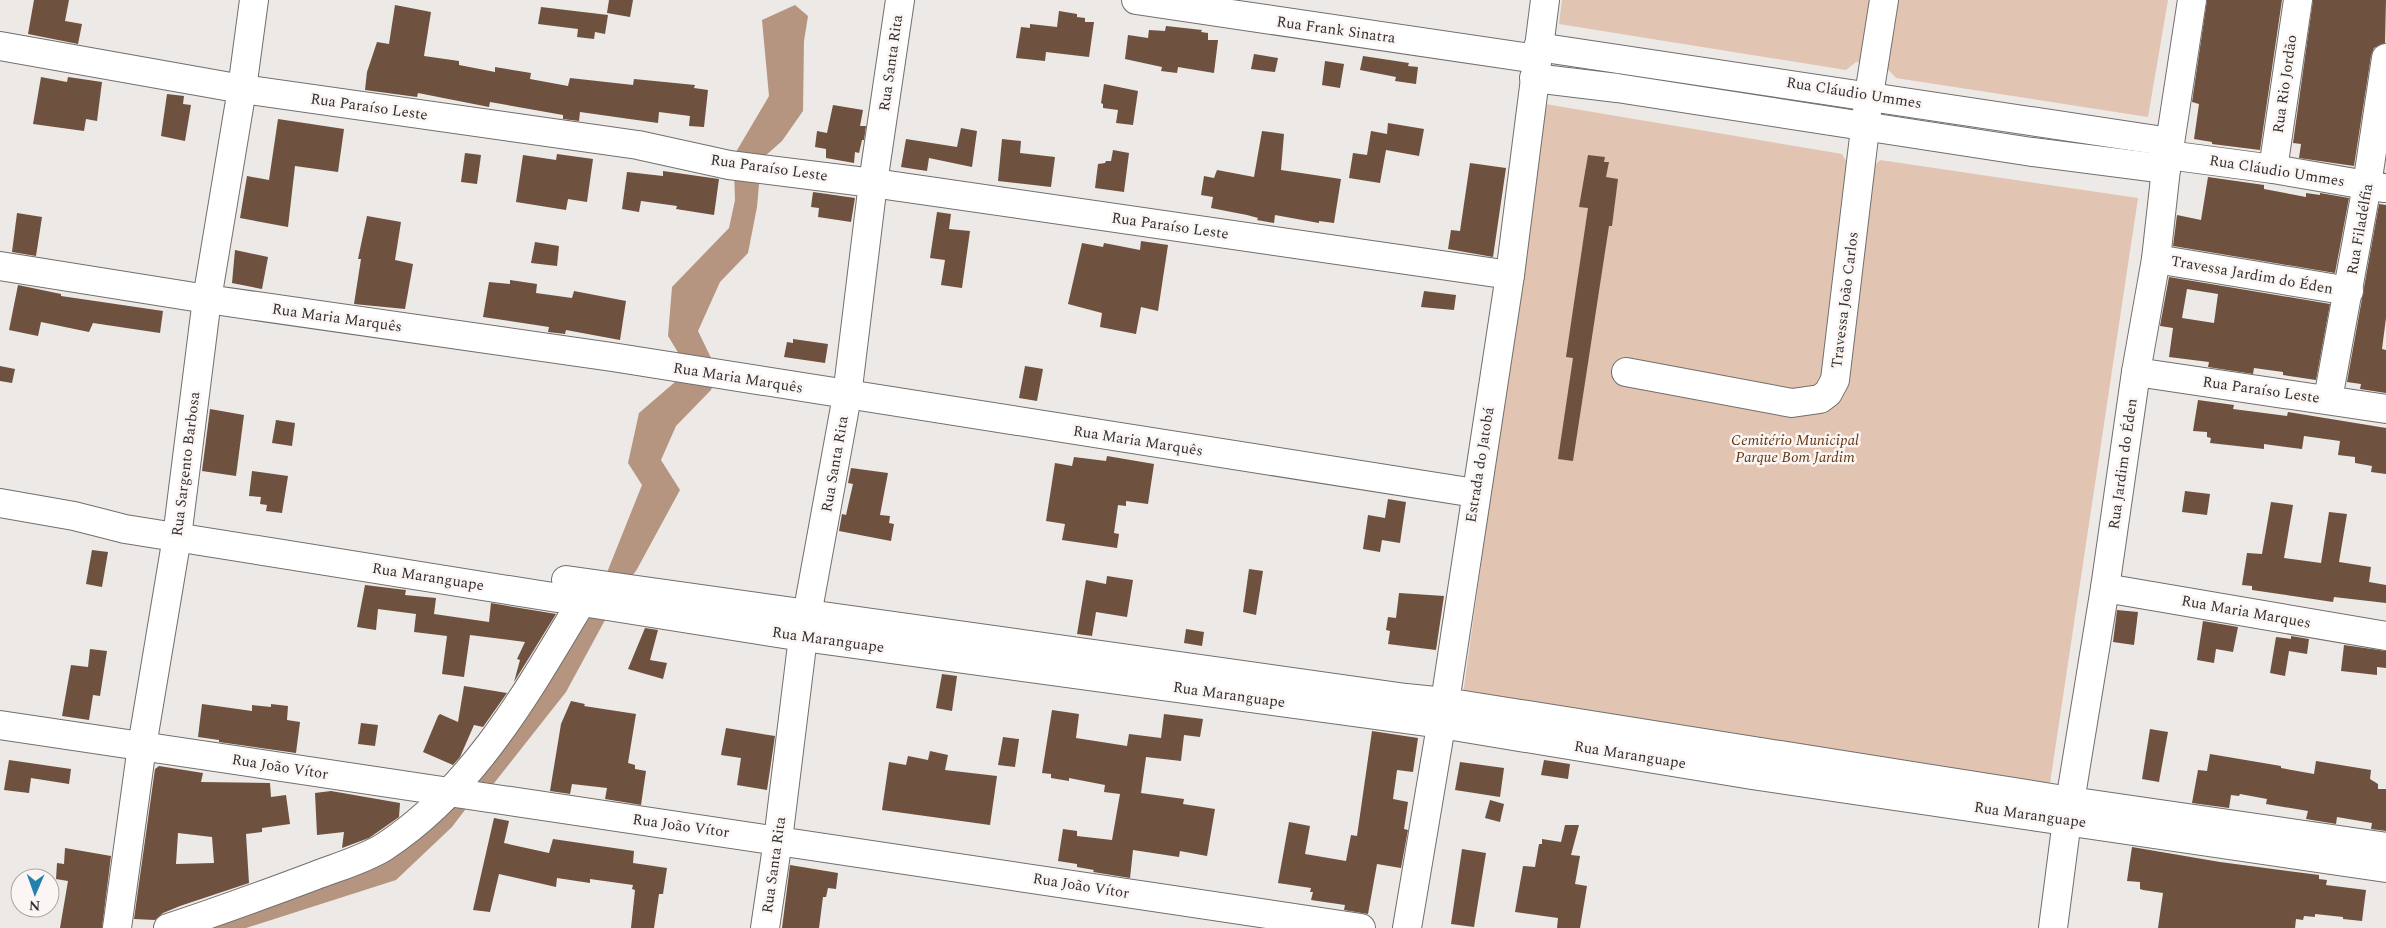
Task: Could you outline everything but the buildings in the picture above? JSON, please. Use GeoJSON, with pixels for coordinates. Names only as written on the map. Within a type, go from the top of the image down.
{"type":"FeatureCollection","features":[{"type":"Feature","properties":{"kind":"street","name":"Rua Sargento Barbosa"},"geometry":{"type":"LineString","coordinates":[[117,928],[142,746],[178,530],[207,299],[242,89],[254,0]]}},
{"type":"Feature","properties":{"kind":"street","name":"Rua Santa Rita"},"geometry":{"type":"LineString","coordinates":[[765,928],[805,626],[847,396],[873,183],[900,0]]}},
{"type":"Feature","properties":{"kind":"street","name":"Rua Frank Sinatra"},"geometry":{"type":"LineString","coordinates":[[1136,0],[1536,61]]}},
{"type":"Feature","properties":{"kind":"street","name":"Estrada do Jatobá"},"geometry":{"type":"LineString","coordinates":[[1407,928],[1443,713],[1475,493],[1510,276],[1545,0]]}},
{"type":"Feature","properties":{"kind":"street","name":"Travessa João Carlos"},"geometry":{"type":"LineString","coordinates":[[1626,372],[1792,404],[1820,399],[1828,393],[1835,380],[1869,95],[1884,0]]}},
{"type":"Feature","properties":{"kind":"street","name":"Rua Jardim do Éden"},"geometry":{"type":"LineString","coordinates":[[2053,928],[2068,811],[2105,588],[2136,372],[2156,259],[2168,155],[2192,0]]}},
{"type":"Feature","properties":{"kind":"street","name":"Rua Rio Jordão"},"geometry":{"type":"LineString","coordinates":[[2273,168],[2298,0]]}},
{"type":"Feature","properties":{"kind":"street","name":"Rua Paraíso Leste"},"geometry":{"type":"LineString","coordinates":[[0,46],[242,89],[638,145],[729,166],[873,183],[1510,276]]}},
{"type":"Feature","properties":{"kind":"street","name":"Rua Filadélfia"},"geometry":{"type":"LineString","coordinates":[[2328,399],[2350,292],[2377,187],[2386,58]]}},
{"type":"Feature","properties":{"kind":"street","name":"Rua Cláudio Ummes"},"geometry":{"type":"LineString","coordinates":[[1536,61],[1869,95],[2168,155]]}},
{"type":"Feature","properties":{"kind":"street","name":"Rua Cláudio Ummes"},"geometry":{"type":"LineString","coordinates":[[1536,61],[1617,88],[1865,127],[2168,155],[2273,168],[2377,187]]}},
{"type":"Feature","properties":{"kind":"street","name":"Travessa Jardim do Éden"},"geometry":{"type":"LineString","coordinates":[[2156,259],[2350,292]]}},
{"type":"Feature","properties":{"kind":"street","name":"Rua Maria Marquês"},"geometry":{"type":"LineString","coordinates":[[0,266],[207,299],[612,357],[847,396],[1475,493]]}},
{"type":"Feature","properties":{"kind":"street","name":"Rua Paraíso Leste"},"geometry":{"type":"LineString","coordinates":[[2136,372],[2386,409]]}},
{"type":"Feature","properties":{"kind":"street","name":"Rua Maranguape"},"geometry":{"type":"LineString","coordinates":[[0,503],[74,516],[103,524],[178,530],[805,626],[1443,713],[1742,774],[2386,847]]}},
{"type":"Feature","properties":{"kind":"street","name":"Rua Maranguape"},"geometry":{"type":"LineString","coordinates":[[178,530],[582,601],[805,626]]}},
{"type":"Feature","properties":{"kind":"street","name":"Rua Maria Marques"},"geometry":{"type":"LineString","coordinates":[[2105,588],[2386,636]]}},
{"type":"Feature","properties":{"kind":"street"},"geometry":{"type":"LineString","coordinates":[[168,928],[244,903],[358,860],[384,847],[438,804],[470,770],[507,721],[582,601]]}},
{"type":"Feature","properties":{"kind":"street","name":"Rua João Vítor"},"geometry":{"type":"LineString","coordinates":[[0,725],[1361,928]]}},
{"type":"Feature","properties":{"kind":"street","name":"Rua Maranguape"},"geometry":{"type":"LineString","coordinates":[[2068,811],[2386,868]]}},
{"type":"Feature","properties":{"kind":"green space"},"geometry":{"type":"Polygon","coordinates":[[[1562,0],[2168,0],[2148,117],[1896,78],[1887,69],[1873,64],[1856,62],[1846,70],[1559,24],[1562,0]]]}},
{"type":"Feature","properties":{"kind":"green space","name":"Cemitério Municipal Parque Bom Jardim"},"geometry":{"type":"Polygon","coordinates":[[[1545,104],[1842,154],[1846,161],[1875,165],[1880,160],[2138,198],[2050,783],[1463,694],[1545,104]]]}},
{"type":"Feature","properties":{"kind":"shaded area"},"geometry":{"type":"Polygon","coordinates":[[[795,5],[808,16],[804,41],[803,111],[782,141],[765,156],[736,152],[769,96],[762,20],[795,5]]]}},
{"type":"Feature","properties":{"kind":"shaded area"},"geometry":{"type":"Polygon","coordinates":[[[734,169],[760,173],[757,207],[748,253],[720,282],[698,331],[714,364],[682,359],[668,336],[672,287],[729,228],[735,200],[734,169]]]}},
{"type":"Feature","properties":{"kind":"shaded area"},"geometry":{"type":"Polygon","coordinates":[[[682,376],[715,381],[711,390],[676,426],[661,460],[680,490],[636,571],[626,583],[604,580],[642,485],[628,463],[639,413],[682,376]]]}},
{"type":"Feature","properties":{"kind":"shaded area"},"geometry":{"type":"Polygon","coordinates":[[[611,609],[566,692],[491,787],[473,783],[595,610],[611,609]]]}},
{"type":"Feature","properties":{"kind":"shaded area"},"geometry":{"type":"Polygon","coordinates":[[[453,796],[471,802],[452,827],[396,880],[246,928],[180,928],[343,873],[385,863],[423,834],[453,796]]]}}]}
